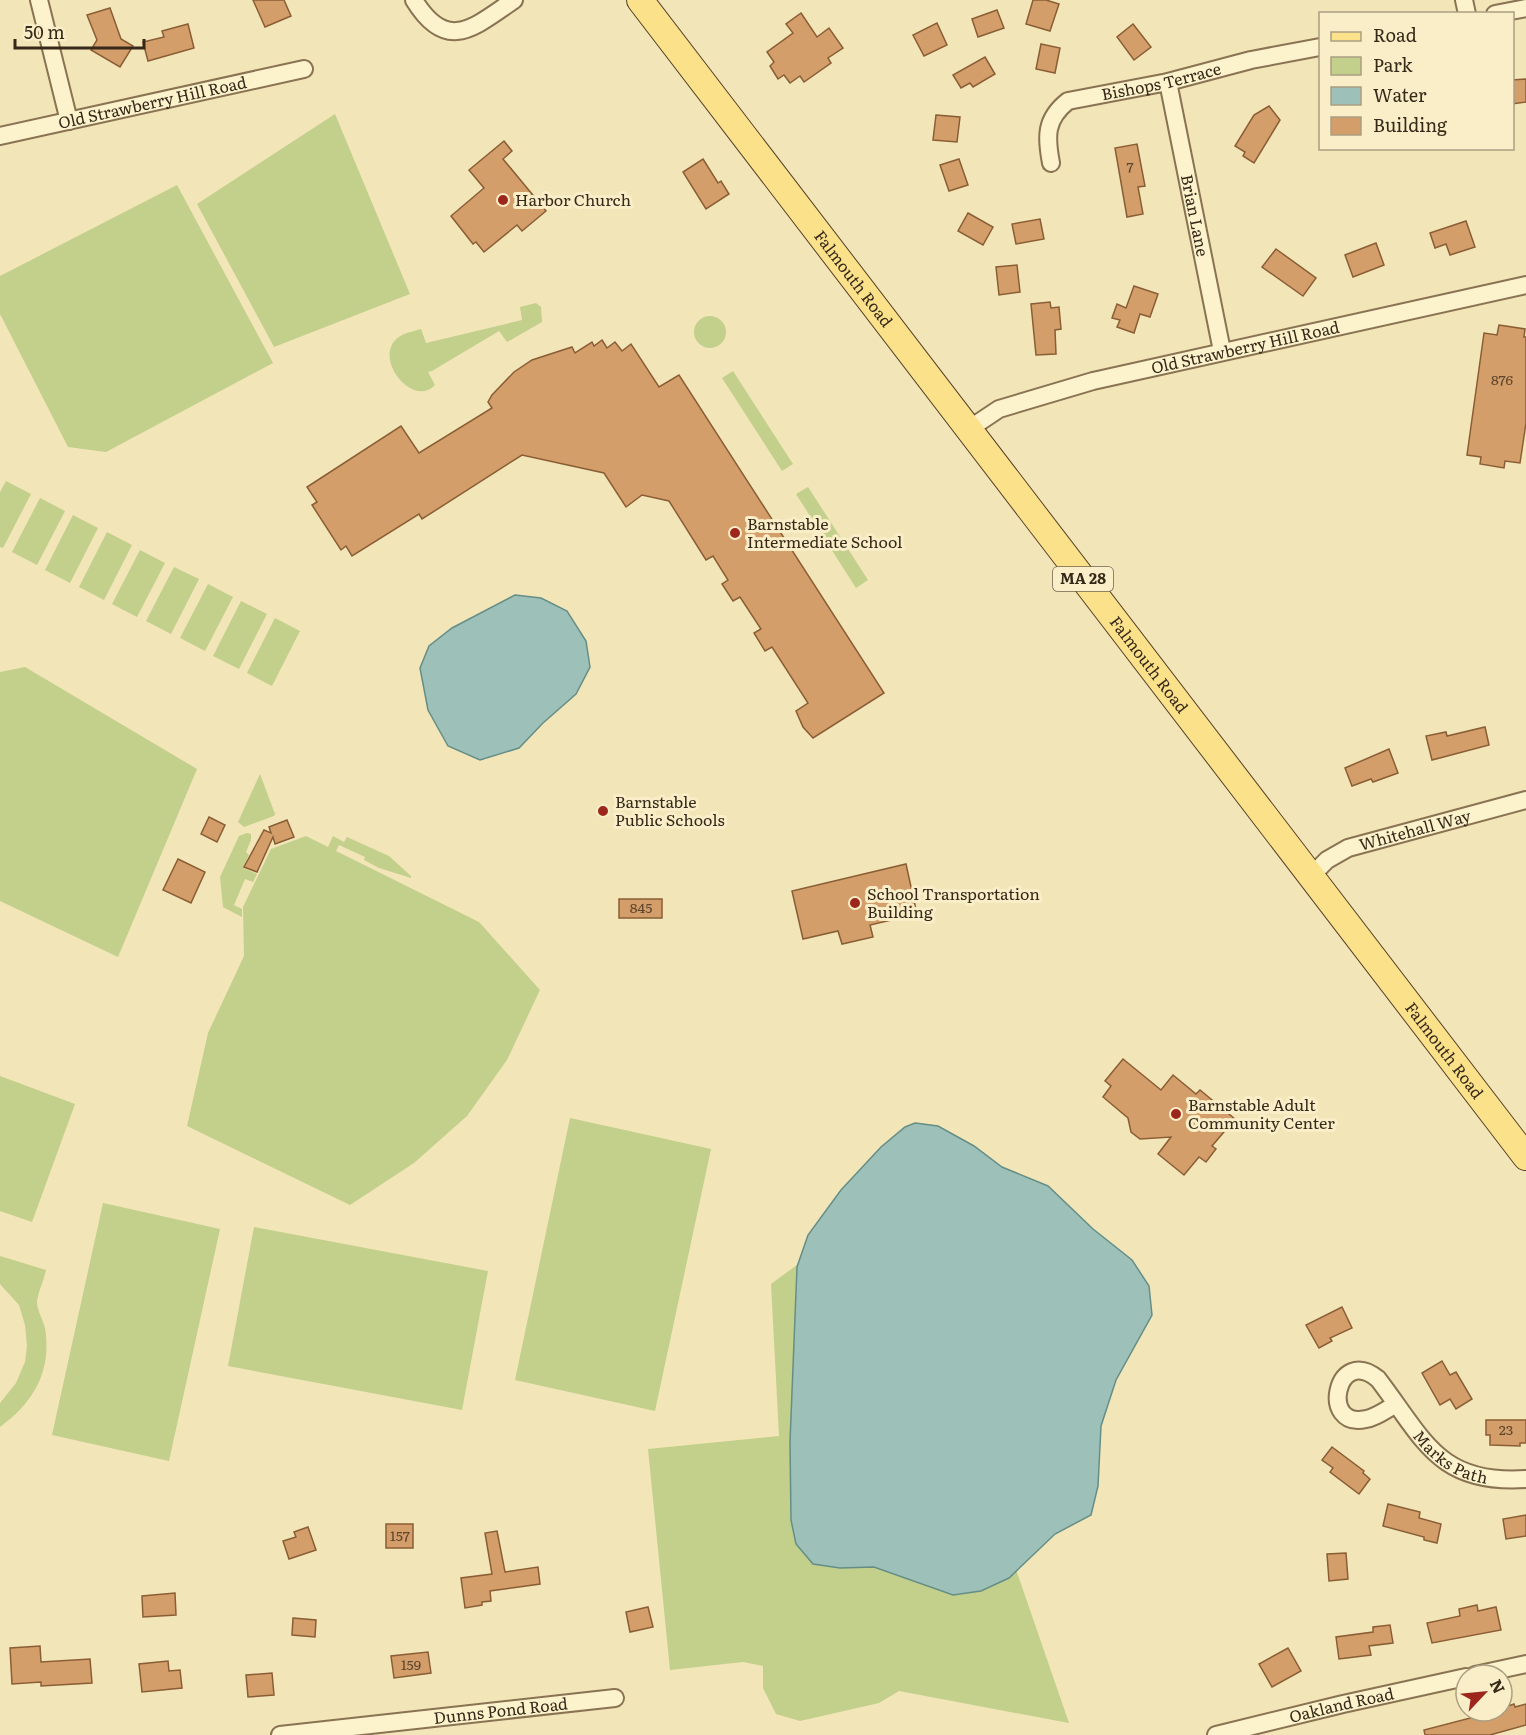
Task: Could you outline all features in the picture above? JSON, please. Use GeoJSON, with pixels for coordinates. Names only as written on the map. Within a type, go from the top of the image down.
{"type":"FeatureCollection","features":[{"type":"Feature","properties":{"kind":"main road","name":"Falmouth Road"},"geometry":{"type":"LineString","coordinates":[[640,0],[1526,1157]]}},
{"type":"Feature","properties":{"kind":"street"},"geometry":{"type":"LineString","coordinates":[[39,0],[69,121]]}},
{"type":"Feature","properties":{"kind":"street"},"geometry":{"type":"LineString","coordinates":[[414,0],[427,19],[435,26],[456,32],[476,25],[514,0]]}},
{"type":"Feature","properties":{"kind":"street"},"geometry":{"type":"LineString","coordinates":[[1505,12],[1526,8]]}},
{"type":"Feature","properties":{"kind":"street","name":"Bishops Terrace"},"geometry":{"type":"LineString","coordinates":[[1051,164],[1048,138],[1050,124],[1053,115],[1068,101],[1167,82],[1251,60],[1319,47]]}},
{"type":"Feature","properties":{"kind":"street","name":"Old Strawberry Hill Road"},"geometry":{"type":"LineString","coordinates":[[0,136],[304,69]]}},
{"type":"Feature","properties":{"kind":"street","name":"Brian Lane"},"geometry":{"type":"LineString","coordinates":[[1167,82],[1222,351]]}},
{"type":"Feature","properties":{"kind":"street","name":"Old Strawberry Hill Road"},"geometry":{"type":"LineString","coordinates":[[969,429],[999,409],[1093,381],[1526,285]]}},
{"type":"Feature","properties":{"kind":"street","name":"Whitehall Way"},"geometry":{"type":"LineString","coordinates":[[1311,876],[1327,860],[1348,848],[1526,800]]}},
{"type":"Feature","properties":{"kind":"street","name":"Marks Path"},"geometry":{"type":"LineString","coordinates":[[1396,1404],[1423,1442],[1447,1463],[1476,1476],[1494,1479],[1526,1479]]}},
{"type":"Feature","properties":{"kind":"street","name":"Oakland Road"},"geometry":{"type":"LineString","coordinates":[[1216,1735],[1454,1680]]}},
{"type":"Feature","properties":{"kind":"street","name":"Dunns Pond Road"},"geometry":{"type":"LineString","coordinates":[[280,1735],[615,1698]]}},
{"type":"Feature","properties":{"kind":"green space"},"geometry":{"type":"Polygon","coordinates":[[[335,114],[410,294],[274,347],[197,204],[335,114]]]}},
{"type":"Feature","properties":{"kind":"green space"},"geometry":{"type":"Polygon","coordinates":[[[177,185],[273,363],[106,452],[68,447],[0,314],[0,276],[177,185]]]}},
{"type":"Feature","properties":{"kind":"green space"},"geometry":{"type":"Polygon","coordinates":[[[536,303],[541,307],[542,322],[507,342],[499,331],[428,372],[435,385],[426,391],[415,390],[405,385],[391,365],[390,354],[393,343],[404,334],[421,329],[426,343],[522,320],[520,307],[536,303]]]}},
{"type":"Feature","properties":{"kind":"green space"},"geometry":{"type":"Polygon","coordinates":[[[710,316],[721,321],[726,332],[721,343],[710,348],[699,343],[694,332],[699,321],[710,316]]]}},
{"type":"Feature","properties":{"kind":"green space"},"geometry":{"type":"Polygon","coordinates":[[[733,371],[793,464],[782,471],[722,378],[733,371]]]}},
{"type":"Feature","properties":{"kind":"green space"},"geometry":{"type":"Polygon","coordinates":[[[6,481],[31,494],[3,548],[0,547],[0,492],[6,481]]]}},
{"type":"Feature","properties":{"kind":"green space"},"geometry":{"type":"Polygon","coordinates":[[[808,487],[868,580],[856,588],[796,494],[808,487]]]}},
{"type":"Feature","properties":{"kind":"green space"},"geometry":{"type":"Polygon","coordinates":[[[40,498],[65,511],[37,565],[12,552],[40,498]]]}},
{"type":"Feature","properties":{"kind":"green space"},"geometry":{"type":"Polygon","coordinates":[[[73,515],[98,528],[70,583],[45,570],[73,515]]]}},
{"type":"Feature","properties":{"kind":"green space"},"geometry":{"type":"Polygon","coordinates":[[[107,532],[132,545],[104,600],[79,587],[107,532]]]}},
{"type":"Feature","properties":{"kind":"green space"},"geometry":{"type":"Polygon","coordinates":[[[140,550],[165,563],[137,617],[112,604],[140,550]]]}},
{"type":"Feature","properties":{"kind":"green space"},"geometry":{"type":"Polygon","coordinates":[[[174,567],[199,579],[171,634],[146,621],[174,567]]]}},
{"type":"Feature","properties":{"kind":"green space"},"geometry":{"type":"Polygon","coordinates":[[[208,584],[233,597],[205,651],[180,638],[208,584]]]}},
{"type":"Feature","properties":{"kind":"green space"},"geometry":{"type":"Polygon","coordinates":[[[241,601],[267,614],[239,669],[213,656],[241,601]]]}},
{"type":"Feature","properties":{"kind":"green space"},"geometry":{"type":"Polygon","coordinates":[[[275,618],[300,631],[272,686],[247,673],[275,618]]]}},
{"type":"Feature","properties":{"kind":"green space"},"geometry":{"type":"Polygon","coordinates":[[[25,667],[197,769],[118,957],[0,901],[0,672],[25,667]]]}},
{"type":"Feature","properties":{"kind":"green space"},"geometry":{"type":"Polygon","coordinates":[[[260,774],[275,814],[244,827],[238,822],[260,774]]]}},
{"type":"Feature","properties":{"kind":"green space"},"geometry":{"type":"Polygon","coordinates":[[[251,834],[251,840],[246,852],[249,855],[243,868],[257,874],[253,882],[245,879],[234,905],[242,909],[242,917],[223,907],[220,877],[239,836],[251,834]]]}},
{"type":"Feature","properties":{"kind":"green space"},"geometry":{"type":"Polygon","coordinates":[[[306,836],[328,847],[333,836],[344,842],[347,837],[389,856],[411,878],[379,868],[364,860],[365,857],[339,845],[336,851],[479,922],[540,990],[507,1060],[467,1116],[414,1163],[350,1205],[187,1126],[208,1033],[244,956],[243,907],[271,849],[306,836]]]}},
{"type":"Feature","properties":{"kind":"green space"},"geometry":{"type":"Polygon","coordinates":[[[0,1076],[75,1104],[32,1222],[0,1211],[0,1076]]]}},
{"type":"Feature","properties":{"kind":"green space"},"geometry":{"type":"Polygon","coordinates":[[[570,1118],[711,1149],[655,1411],[515,1380],[570,1118]]]}},
{"type":"Feature","properties":{"kind":"green space"},"geometry":{"type":"Polygon","coordinates":[[[962,1144],[1002,1529],[1069,1723],[899,1691],[879,1703],[800,1721],[776,1714],[763,1688],[763,1666],[743,1662],[670,1670],[648,1449],[779,1436],[771,1284],[962,1144]]]}},
{"type":"Feature","properties":{"kind":"green space"},"geometry":{"type":"Polygon","coordinates":[[[103,1203],[220,1229],[169,1461],[52,1435],[103,1203]]]}},
{"type":"Feature","properties":{"kind":"green space"},"geometry":{"type":"Polygon","coordinates":[[[254,1227],[488,1271],[462,1410],[228,1366],[254,1227]]]}},
{"type":"Feature","properties":{"kind":"green space"},"geometry":{"type":"Polygon","coordinates":[[[0,1256],[46,1270],[37,1302],[45,1328],[46,1358],[43,1372],[31,1396],[0,1427],[0,1403],[16,1383],[25,1362],[27,1346],[25,1325],[19,1305],[0,1284],[0,1256]]]}},
{"type":"Feature","properties":{"kind":"water"},"geometry":{"type":"Polygon","coordinates":[[[515,595],[541,598],[567,611],[586,641],[590,667],[576,694],[519,748],[480,760],[448,746],[428,710],[420,668],[429,646],[452,628],[515,595]]]}},
{"type":"Feature","properties":{"kind":"water"},"geometry":{"type":"Polygon","coordinates":[[[915,1123],[938,1126],[974,1146],[1002,1167],[1048,1186],[1093,1229],[1132,1260],[1149,1286],[1152,1315],[1116,1380],[1101,1426],[1098,1486],[1091,1515],[1055,1534],[1009,1578],[981,1591],[953,1595],[874,1567],[840,1568],[813,1564],[796,1544],[791,1520],[790,1442],[797,1267],[808,1235],[841,1190],[881,1147],[905,1127],[915,1123]]]}},
{"type":"Feature","properties":{"kind":"building"},"geometry":{"type":"Polygon","coordinates":[[[253,0],[284,0],[291,16],[265,27],[253,0]]]}},
{"type":"Feature","properties":{"kind":"building"},"geometry":{"type":"Polygon","coordinates":[[[1033,0],[1046,0],[1059,4],[1050,31],[1026,24],[1033,0]]]}},
{"type":"Feature","properties":{"kind":"building"},"geometry":{"type":"Polygon","coordinates":[[[110,8],[121,39],[133,46],[120,67],[91,50],[97,40],[87,15],[110,8]]]}},
{"type":"Feature","properties":{"kind":"building"},"geometry":{"type":"Polygon","coordinates":[[[997,10],[1004,28],[978,37],[972,19],[997,10]]]}},
{"type":"Feature","properties":{"kind":"building"},"geometry":{"type":"Polygon","coordinates":[[[801,13],[817,37],[829,28],[843,48],[828,58],[831,63],[804,82],[800,76],[790,83],[784,75],[778,79],[770,66],[774,62],[767,52],[793,33],[786,24],[801,13]]]}},
{"type":"Feature","properties":{"kind":"building"},"geometry":{"type":"Polygon","coordinates":[[[937,23],[947,45],[924,56],[913,35],[937,23]]]}},
{"type":"Feature","properties":{"kind":"building"},"geometry":{"type":"Polygon","coordinates":[[[188,24],[194,48],[148,61],[143,42],[164,37],[162,31],[188,24]]]}},
{"type":"Feature","properties":{"kind":"building"},"geometry":{"type":"Polygon","coordinates":[[[1133,24],[1151,47],[1134,60],[1117,37],[1133,24]]]}},
{"type":"Feature","properties":{"kind":"building"},"geometry":{"type":"Polygon","coordinates":[[[1041,44],[1060,48],[1055,73],[1036,69],[1041,44]]]}},
{"type":"Feature","properties":{"kind":"building"},"geometry":{"type":"Polygon","coordinates":[[[985,57],[995,74],[973,87],[970,83],[961,88],[953,75],[985,57]]]}},
{"type":"Feature","properties":{"kind":"building"},"geometry":{"type":"Polygon","coordinates":[[[1526,79],[1526,102],[1514,104],[1514,80],[1526,79]]]}},
{"type":"Feature","properties":{"kind":"building"},"geometry":{"type":"Polygon","coordinates":[[[1269,106],[1280,120],[1254,163],[1243,156],[1245,152],[1235,146],[1254,115],[1269,106]]]}},
{"type":"Feature","properties":{"kind":"building"},"geometry":{"type":"Polygon","coordinates":[[[936,115],[960,117],[957,142],[933,140],[936,115]]]}},
{"type":"Feature","properties":{"kind":"building","name":"Harbor Church"},"geometry":{"type":"Polygon","coordinates":[[[504,141],[512,151],[503,159],[546,211],[522,231],[517,225],[484,252],[476,242],[473,244],[451,216],[484,188],[469,170],[504,141]]]}},
{"type":"Feature","properties":{"kind":"building"},"geometry":{"type":"Polygon","coordinates":[[[1137,144],[1145,186],[1138,187],[1143,214],[1127,217],[1115,148],[1137,144]]]}},
{"type":"Feature","properties":{"kind":"building"},"geometry":{"type":"Polygon","coordinates":[[[703,159],[718,183],[721,181],[729,194],[706,209],[683,172],[703,159]]]}},
{"type":"Feature","properties":{"kind":"building"},"geometry":{"type":"Polygon","coordinates":[[[959,159],[968,185],[949,191],[940,165],[959,159]]]}},
{"type":"Feature","properties":{"kind":"building"},"geometry":{"type":"Polygon","coordinates":[[[968,213],[993,227],[983,245],[958,231],[968,213]]]}},
{"type":"Feature","properties":{"kind":"building"},"geometry":{"type":"Polygon","coordinates":[[[1040,219],[1044,239],[1016,244],[1012,224],[1040,219]]]}},
{"type":"Feature","properties":{"kind":"building"},"geometry":{"type":"Polygon","coordinates":[[[1466,221],[1475,247],[1450,255],[1446,244],[1435,248],[1430,233],[1466,221]]]}},
{"type":"Feature","properties":{"kind":"building"},"geometry":{"type":"Polygon","coordinates":[[[1376,243],[1384,265],[1353,277],[1345,255],[1376,243]]]}},
{"type":"Feature","properties":{"kind":"building"},"geometry":{"type":"Polygon","coordinates":[[[1276,249],[1316,278],[1303,296],[1262,267],[1276,249]]]}},
{"type":"Feature","properties":{"kind":"building"},"geometry":{"type":"Polygon","coordinates":[[[1017,265],[1020,292],[999,295],[996,267],[1017,265]]]}},
{"type":"Feature","properties":{"kind":"building"},"geometry":{"type":"Polygon","coordinates":[[[1134,286],[1158,294],[1150,317],[1140,314],[1134,333],[1117,327],[1120,320],[1112,318],[1117,304],[1126,308],[1134,286]]]}},
{"type":"Feature","properties":{"kind":"building"},"geometry":{"type":"Polygon","coordinates":[[[1050,302],[1051,308],[1059,307],[1061,329],[1055,330],[1056,354],[1036,355],[1031,304],[1050,302]]]}},
{"type":"Feature","properties":{"kind":"building"},"geometry":{"type":"Polygon","coordinates":[[[1499,325],[1525,329],[1524,337],[1526,337],[1526,423],[1520,463],[1505,461],[1504,468],[1480,464],[1481,457],[1467,455],[1484,333],[1497,335],[1499,325]]]}},
{"type":"Feature","properties":{"kind":"building","name":"Barnstable Intermediate School"},"geometry":{"type":"Polygon","coordinates":[[[602,340],[607,348],[615,342],[622,351],[631,344],[659,387],[679,375],[884,693],[813,738],[803,727],[796,711],[808,703],[772,647],[765,651],[754,633],[761,629],[740,597],[733,601],[722,584],[728,580],[713,556],[706,560],[669,501],[642,495],[626,507],[604,473],[522,455],[422,519],[419,514],[352,556],[346,546],[341,550],[312,505],[317,502],[307,487],[401,426],[419,453],[492,408],[488,402],[492,395],[514,372],[532,360],[572,347],[575,353],[592,342],[594,346],[602,340]]]}},
{"type":"Feature","properties":{"kind":"building"},"geometry":{"type":"Polygon","coordinates":[[[1485,727],[1489,745],[1432,760],[1426,736],[1446,732],[1447,736],[1485,727]]]}},
{"type":"Feature","properties":{"kind":"building"},"geometry":{"type":"Polygon","coordinates":[[[1389,749],[1398,773],[1373,782],[1371,779],[1352,786],[1345,768],[1389,749]]]}},
{"type":"Feature","properties":{"kind":"building"},"geometry":{"type":"Polygon","coordinates":[[[209,817],[225,825],[217,842],[201,834],[209,817]]]}},
{"type":"Feature","properties":{"kind":"building"},"geometry":{"type":"Polygon","coordinates":[[[287,820],[294,837],[275,844],[273,837],[257,872],[244,867],[264,830],[271,833],[269,827],[287,820]]]}},
{"type":"Feature","properties":{"kind":"building"},"geometry":{"type":"Polygon","coordinates":[[[178,859],[205,872],[191,903],[163,890],[178,859]]]}},
{"type":"Feature","properties":{"kind":"building","name":"School Transportation Building"},"geometry":{"type":"Polygon","coordinates":[[[906,864],[917,914],[870,925],[873,937],[842,944],[838,931],[803,939],[792,891],[906,864]]]}},
{"type":"Feature","properties":{"kind":"building"},"geometry":{"type":"Polygon","coordinates":[[[619,899],[662,899],[662,918],[619,918],[619,899]]]}},
{"type":"Feature","properties":{"kind":"building","name":"Barnstable Adult Community Center"},"geometry":{"type":"Polygon","coordinates":[[[1123,1059],[1161,1090],[1173,1075],[1196,1094],[1200,1090],[1235,1119],[1212,1146],[1216,1149],[1206,1162],[1199,1157],[1184,1175],[1158,1154],[1171,1137],[1140,1139],[1131,1132],[1128,1118],[1103,1097],[1111,1086],[1105,1081],[1123,1059]]]}},
{"type":"Feature","properties":{"kind":"building"},"geometry":{"type":"Polygon","coordinates":[[[1342,1307],[1352,1328],[1330,1338],[1332,1341],[1319,1348],[1306,1325],[1342,1307]]]}},
{"type":"Feature","properties":{"kind":"building"},"geometry":{"type":"Polygon","coordinates":[[[1442,1361],[1450,1375],[1456,1372],[1472,1399],[1456,1409],[1450,1399],[1440,1405],[1422,1373],[1442,1361]]]}},
{"type":"Feature","properties":{"kind":"building"},"geometry":{"type":"Polygon","coordinates":[[[1486,1420],[1526,1420],[1526,1443],[1520,1443],[1520,1446],[1490,1445],[1490,1435],[1486,1435],[1486,1420]]]}},
{"type":"Feature","properties":{"kind":"building"},"geometry":{"type":"Polygon","coordinates":[[[1332,1447],[1364,1471],[1363,1473],[1370,1479],[1359,1494],[1330,1472],[1333,1468],[1322,1460],[1332,1447]]]}},
{"type":"Feature","properties":{"kind":"building"},"geometry":{"type":"Polygon","coordinates":[[[1388,1504],[1420,1512],[1419,1518],[1441,1524],[1437,1543],[1424,1540],[1424,1537],[1383,1526],[1388,1504]]]}},
{"type":"Feature","properties":{"kind":"building"},"geometry":{"type":"Polygon","coordinates":[[[1526,1515],[1526,1536],[1506,1539],[1503,1519],[1526,1515]]]}},
{"type":"Feature","properties":{"kind":"building"},"geometry":{"type":"Polygon","coordinates":[[[386,1524],[413,1524],[413,1548],[386,1548],[386,1524]]]}},
{"type":"Feature","properties":{"kind":"building"},"geometry":{"type":"Polygon","coordinates":[[[308,1527],[316,1550],[289,1559],[283,1541],[296,1537],[294,1532],[308,1527]]]}},
{"type":"Feature","properties":{"kind":"building"},"geometry":{"type":"Polygon","coordinates":[[[497,1531],[505,1572],[538,1567],[540,1584],[490,1591],[491,1601],[465,1608],[461,1578],[492,1574],[485,1533],[497,1531]]]}},
{"type":"Feature","properties":{"kind":"building"},"geometry":{"type":"Polygon","coordinates":[[[1346,1553],[1348,1579],[1329,1581],[1327,1554],[1346,1553]]]}},
{"type":"Feature","properties":{"kind":"building"},"geometry":{"type":"Polygon","coordinates":[[[175,1593],[176,1615],[143,1617],[142,1596],[175,1593]]]}},
{"type":"Feature","properties":{"kind":"building"},"geometry":{"type":"Polygon","coordinates":[[[1477,1605],[1478,1611],[1496,1607],[1501,1630],[1432,1643],[1427,1623],[1460,1616],[1459,1609],[1477,1605]]]}},
{"type":"Feature","properties":{"kind":"building"},"geometry":{"type":"Polygon","coordinates":[[[648,1607],[653,1627],[630,1632],[626,1612],[648,1607]]]}},
{"type":"Feature","properties":{"kind":"building"},"geometry":{"type":"Polygon","coordinates":[[[293,1618],[316,1620],[315,1637],[292,1635],[293,1618]]]}},
{"type":"Feature","properties":{"kind":"building"},"geometry":{"type":"Polygon","coordinates":[[[1390,1625],[1393,1643],[1369,1646],[1371,1655],[1339,1659],[1336,1637],[1373,1632],[1373,1627],[1390,1625]]]}},
{"type":"Feature","properties":{"kind":"building"},"geometry":{"type":"Polygon","coordinates":[[[40,1646],[41,1662],[90,1659],[92,1683],[41,1686],[41,1682],[12,1684],[10,1648],[40,1646]]]}},
{"type":"Feature","properties":{"kind":"building"},"geometry":{"type":"Polygon","coordinates":[[[1288,1648],[1301,1671],[1272,1687],[1259,1664],[1288,1648]]]}},
{"type":"Feature","properties":{"kind":"building"},"geometry":{"type":"Polygon","coordinates":[[[428,1652],[431,1673],[394,1678],[391,1656],[428,1652]]]}},
{"type":"Feature","properties":{"kind":"building"},"geometry":{"type":"Polygon","coordinates":[[[168,1661],[169,1671],[180,1670],[182,1688],[142,1692],[139,1664],[168,1661]]]}},
{"type":"Feature","properties":{"kind":"building"},"geometry":{"type":"Polygon","coordinates":[[[272,1673],[274,1695],[248,1697],[246,1675],[272,1673]]]}},
{"type":"Feature","properties":{"kind":"building"},"geometry":{"type":"Polygon","coordinates":[[[1514,1704],[1515,1707],[1526,1704],[1526,1725],[1490,1735],[1425,1735],[1424,1730],[1454,1722],[1514,1723],[1514,1704]]]}},
{"type":"Feature","properties":{"kind":"place","name":"Harbor Church"},"geometry":{"type":"Point","coordinates":[503,200]}},
{"type":"Feature","properties":{"kind":"place","name":"Barnstable Intermediate School"},"geometry":{"type":"Point","coordinates":[735,533]}},
{"type":"Feature","properties":{"kind":"place","name":"Barnstable Public Schools"},"geometry":{"type":"Point","coordinates":[603,811]}},
{"type":"Feature","properties":{"kind":"place","name":"School Transportation Building"},"geometry":{"type":"Point","coordinates":[855,903]}},
{"type":"Feature","properties":{"kind":"place","name":"Barnstable Adult Community Center"},"geometry":{"type":"Point","coordinates":[1176,1114]}}]}
